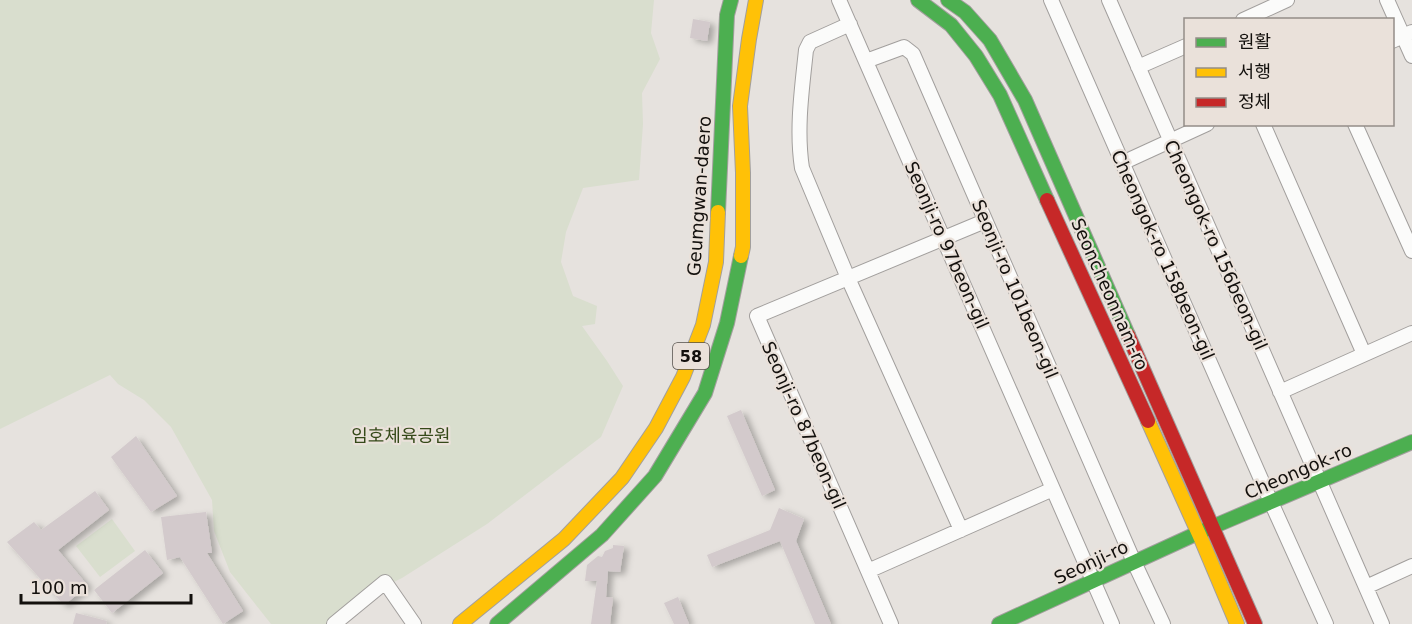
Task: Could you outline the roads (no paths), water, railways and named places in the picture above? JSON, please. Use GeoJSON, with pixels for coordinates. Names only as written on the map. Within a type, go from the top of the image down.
{"type":"FeatureCollection","features":[{"type":"Feature","properties":{"kind":"main road","name":"Geumgwan-daero"},"geometry":{"type":"LineString","coordinates":[[460,624],[564,539],[622,478],[656,428],[683,377],[703,325],[716,262],[727,15],[731,0]]}},
{"type":"Feature","properties":{"kind":"main road","name":"Geumgwan-daero"},"geometry":{"type":"LineString","coordinates":[[497,624],[602,535],[655,476],[705,393],[727,323],[743,247],[740,106],[756,0]]}},
{"type":"Feature","properties":{"kind":"main road","name":"Seoncheonnam-ro"},"geometry":{"type":"LineString","coordinates":[[918,0],[951,25],[976,56],[1000,95],[1200,537],[1237,624]]}},
{"type":"Feature","properties":{"kind":"main road","name":"Seoncheonnam-ro"},"geometry":{"type":"LineString","coordinates":[[948,0],[965,12],[990,40],[1025,100],[1255,624]]}},
{"type":"Feature","properties":{"kind":"main road","name":"Cheongok-ro"},"geometry":{"type":"LineString","coordinates":[[1321,486],[1412,442]]}},
{"type":"Feature","properties":{"kind":"main road","name":"Cheongok-ro"},"geometry":{"type":"LineString","coordinates":[[1200,537],[1321,486],[1412,452]]}},
{"type":"Feature","properties":{"kind":"main road","name":"Seonji-ro"},"geometry":{"type":"LineString","coordinates":[[999,624],[1096,585],[1200,537]]}},
{"type":"Feature","properties":{"kind":"main road","name":"Seonji-ro"},"geometry":{"type":"LineString","coordinates":[[1024,624],[1096,585]]}},
{"type":"Feature","properties":{"kind":"street","name":"Seonji-ro 97beon-gil"},"geometry":{"type":"LineString","coordinates":[[839,0],[1113,624]]}},
{"type":"Feature","properties":{"kind":"street","name":"Cheongok-ro 158beon-gil"},"geometry":{"type":"LineString","coordinates":[[1051,0],[1326,624]]}},
{"type":"Feature","properties":{"kind":"street","name":"Cheongok-ro 156beon-gil"},"geometry":{"type":"LineString","coordinates":[[1109,0],[1382,624]]}},
{"type":"Feature","properties":{"kind":"street"},"geometry":{"type":"LineString","coordinates":[[1247,18],[1287,0]]}},
{"type":"Feature","properties":{"kind":"street"},"geometry":{"type":"LineString","coordinates":[[1388,0],[1412,56]]}},
{"type":"Feature","properties":{"kind":"street"},"geometry":{"type":"LineString","coordinates":[[850,24],[810,42],[806,50],[800,109],[799,151],[802,168],[848,278],[961,530]]}},
{"type":"Feature","properties":{"kind":"street"},"geometry":{"type":"LineString","coordinates":[[1138,67],[1184,46]]}},
{"type":"Feature","properties":{"kind":"street","name":"Seonji-ro 101beon-gil"},"geometry":{"type":"LineString","coordinates":[[866,61],[904,47],[913,54],[1136,567],[1163,624]]}},
{"type":"Feature","properties":{"kind":"street"},"geometry":{"type":"LineString","coordinates":[[1122,163],[1203,126]]}},
{"type":"Feature","properties":{"kind":"street"},"geometry":{"type":"LineString","coordinates":[[1264,126],[1364,354]]}},
{"type":"Feature","properties":{"kind":"street"},"geometry":{"type":"LineString","coordinates":[[1356,126],[1412,251]]}},
{"type":"Feature","properties":{"kind":"street","name":"Seonji-ro 87beon-gil"},"geometry":{"type":"LineString","coordinates":[[891,624],[757,316],[985,221]]}},
{"type":"Feature","properties":{"kind":"street"},"geometry":{"type":"LineString","coordinates":[[1280,392],[1412,333]]}},
{"type":"Feature","properties":{"kind":"street"},"geometry":{"type":"LineString","coordinates":[[868,571],[1053,489]]}},
{"type":"Feature","properties":{"kind":"street"},"geometry":{"type":"LineString","coordinates":[[1366,587],[1412,567]]}},
{"type":"Feature","properties":{"kind":"street"},"geometry":{"type":"LineString","coordinates":[[334,624],[385,582],[414,624]]}},
{"type":"Feature","properties":{"kind":"park label","name":"임호체육공원"},"geometry":{"type":"Point","coordinates":[401,435]}}]}
